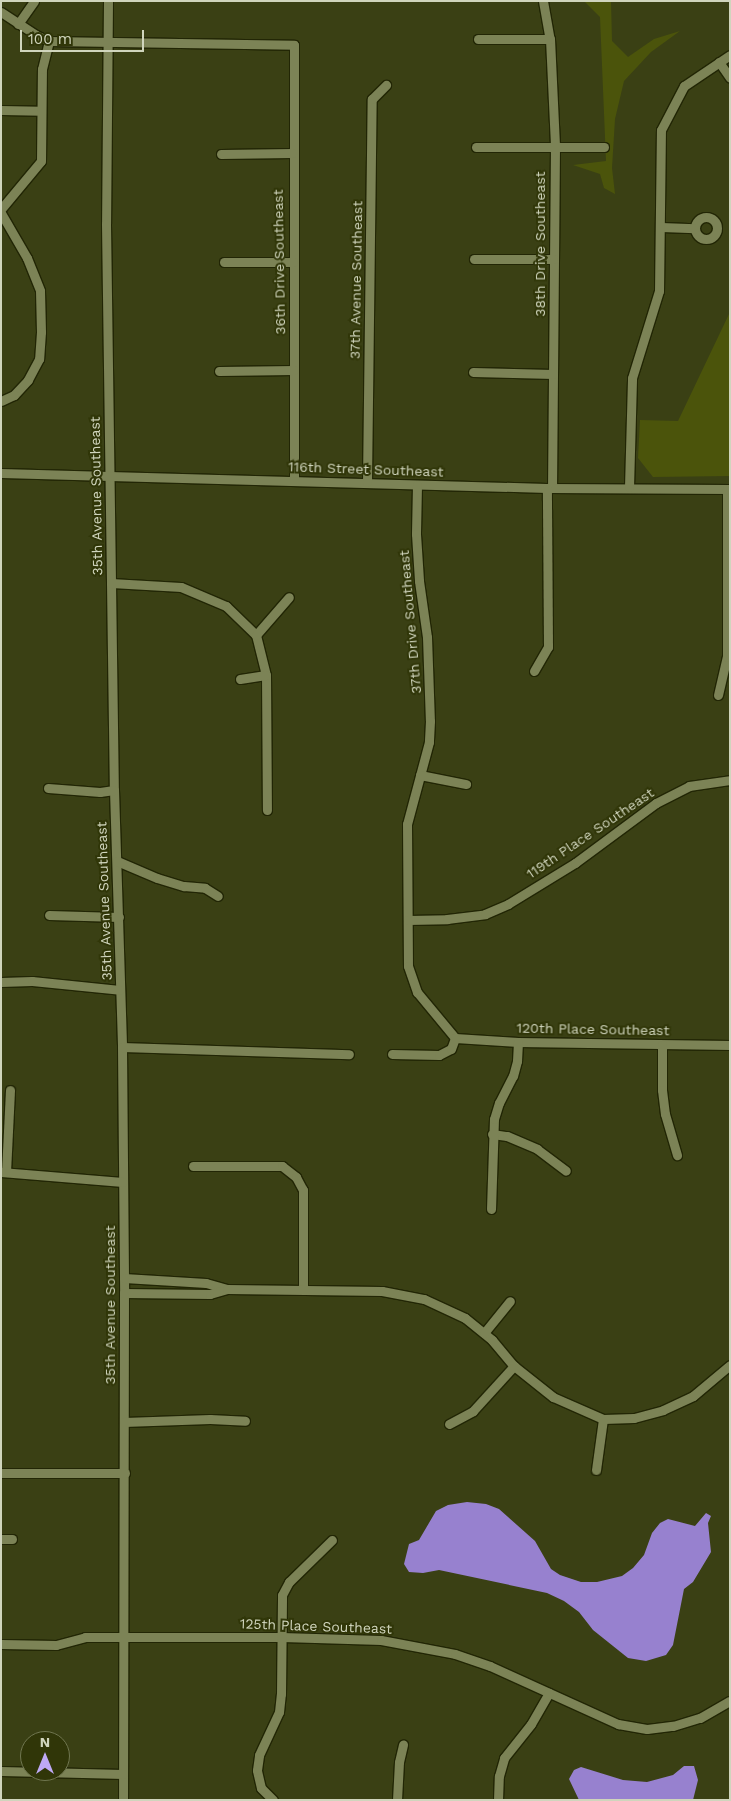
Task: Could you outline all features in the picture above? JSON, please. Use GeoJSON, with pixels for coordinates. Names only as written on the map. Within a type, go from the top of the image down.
{"type":"FeatureCollection","features":[{"type":"Feature","properties":{"kind":"street"},"geometry":{"type":"LineString","coordinates":[[18,24],[34,1]]}},
{"type":"Feature","properties":{"kind":"street","name":"35th Avenue Southeast"},"geometry":{"type":"LineString","coordinates":[[108,1],[106,224],[114,790],[122,1047],[124,1278],[123,1800]]}},
{"type":"Feature","properties":{"kind":"street","name":"38th Drive Southeast"},"geometry":{"type":"LineString","coordinates":[[534,671],[548,647],[553,374],[555,147],[550,38],[543,1]]}},
{"type":"Feature","properties":{"kind":"street"},"geometry":{"type":"LineString","coordinates":[[1,12],[49,41],[108,41]]}},
{"type":"Feature","properties":{"kind":"street"},"geometry":{"type":"LineString","coordinates":[[478,39],[550,38]]}},
{"type":"Feature","properties":{"kind":"street"},"geometry":{"type":"LineString","coordinates":[[1,401],[14,395],[28,380],[39,359],[41,332],[40,291],[27,258],[1,211],[41,161],[40,111],[42,69],[49,41]]}},
{"type":"Feature","properties":{"kind":"street","name":"36th Drive Southeast"},"geometry":{"type":"LineString","coordinates":[[108,41],[294,45],[292,153],[294,479]]}},
{"type":"Feature","properties":{"kind":"street"},"geometry":{"type":"LineString","coordinates":[[629,487],[632,378],[659,291],[661,130],[684,86],[730,55]]}},
{"type":"Feature","properties":{"kind":"street"},"geometry":{"type":"LineString","coordinates":[[719,62],[730,78]]}},
{"type":"Feature","properties":{"kind":"street","name":"37th Avenue Southeast"},"geometry":{"type":"LineString","coordinates":[[367,482],[372,99],[386,85]]}},
{"type":"Feature","properties":{"kind":"street"},"geometry":{"type":"LineString","coordinates":[[1,110],[40,111]]}},
{"type":"Feature","properties":{"kind":"street"},"geometry":{"type":"LineString","coordinates":[[476,147],[604,147]]}},
{"type":"Feature","properties":{"kind":"street"},"geometry":{"type":"LineString","coordinates":[[221,154],[292,153]]}},
{"type":"Feature","properties":{"kind":"street"},"geometry":{"type":"LineString","coordinates":[[661,227],[695,228]]}},
{"type":"Feature","properties":{"kind":"street"},"geometry":{"type":"LineString","coordinates":[[474,259],[554,259]]}},
{"type":"Feature","properties":{"kind":"street"},"geometry":{"type":"LineString","coordinates":[[224,262],[293,262]]}},
{"type":"Feature","properties":{"kind":"street"},"geometry":{"type":"LineString","coordinates":[[219,371],[294,370]]}},
{"type":"Feature","properties":{"kind":"street"},"geometry":{"type":"LineString","coordinates":[[473,372],[553,374]]}},
{"type":"Feature","properties":{"kind":"street","name":"116th Street Southeast"},"geometry":{"type":"LineString","coordinates":[[1,473],[110,478],[294,479],[418,485],[550,488],[728,488]]}},
{"type":"Feature","properties":{"kind":"street","name":"37th Drive Southeast"},"geometry":{"type":"LineString","coordinates":[[418,485],[416,534],[419,581],[427,637],[430,678],[429,742],[407,824],[408,966],[417,992],[455,1038]]}},
{"type":"Feature","properties":{"kind":"street"},"geometry":{"type":"LineString","coordinates":[[718,695],[727,657],[728,488]]}},
{"type":"Feature","properties":{"kind":"street"},"geometry":{"type":"LineString","coordinates":[[111,583],[181,587],[226,606],[256,635],[266,675],[267,810]]}},
{"type":"Feature","properties":{"kind":"street"},"geometry":{"type":"LineString","coordinates":[[256,635],[289,596]]}},
{"type":"Feature","properties":{"kind":"street"},"geometry":{"type":"LineString","coordinates":[[240,679],[266,675]]}},
{"type":"Feature","properties":{"kind":"street"},"geometry":{"type":"LineString","coordinates":[[420,774],[466,784]]}},
{"type":"Feature","properties":{"kind":"street","name":"119th Place Southeast"},"geometry":{"type":"LineString","coordinates":[[408,920],[447,919],[485,914],[508,904],[576,863],[656,803],[689,786],[730,780]]}},
{"type":"Feature","properties":{"kind":"street"},"geometry":{"type":"LineString","coordinates":[[48,788],[100,792],[114,790]]}},
{"type":"Feature","properties":{"kind":"street"},"geometry":{"type":"LineString","coordinates":[[117,861],[158,879],[184,886],[205,888],[218,896]]}},
{"type":"Feature","properties":{"kind":"street"},"geometry":{"type":"LineString","coordinates":[[49,915],[119,917]]}},
{"type":"Feature","properties":{"kind":"street"},"geometry":{"type":"LineString","coordinates":[[1,982],[32,980],[120,990]]}},
{"type":"Feature","properties":{"kind":"street"},"geometry":{"type":"LineString","coordinates":[[392,1054],[439,1055],[451,1049],[455,1038]]}},
{"type":"Feature","properties":{"kind":"street","name":"120th Place Southeast"},"geometry":{"type":"LineString","coordinates":[[455,1038],[518,1042],[730,1045]]}},
{"type":"Feature","properties":{"kind":"street"},"geometry":{"type":"LineString","coordinates":[[491,1209],[492,1134],[499,1102],[517,1061],[518,1042]]}},
{"type":"Feature","properties":{"kind":"street"},"geometry":{"type":"LineString","coordinates":[[662,1044],[662,1090],[665,1114],[677,1155]]}},
{"type":"Feature","properties":{"kind":"street"},"geometry":{"type":"LineString","coordinates":[[122,1047],[349,1054]]}},
{"type":"Feature","properties":{"kind":"street"},"geometry":{"type":"LineString","coordinates":[[10,1090],[4,1172],[123,1182]]}},
{"type":"Feature","properties":{"kind":"street"},"geometry":{"type":"LineString","coordinates":[[492,1134],[506,1136],[537,1149],[566,1171]]}},
{"type":"Feature","properties":{"kind":"street"},"geometry":{"type":"LineString","coordinates":[[193,1166],[282,1166],[296,1177],[303,1190],[303,1290]]}},
{"type":"Feature","properties":{"kind":"street"},"geometry":{"type":"LineString","coordinates":[[124,1278],[206,1283],[227,1289],[382,1290],[424,1299],[465,1318],[484,1333],[514,1366],[554,1397],[603,1419],[634,1418],[663,1410],[693,1396],[730,1365]]}},
{"type":"Feature","properties":{"kind":"street"},"geometry":{"type":"LineString","coordinates":[[124,1293],[210,1294],[227,1289]]}},
{"type":"Feature","properties":{"kind":"street"},"geometry":{"type":"LineString","coordinates":[[484,1333],[510,1301]]}},
{"type":"Feature","properties":{"kind":"street"},"geometry":{"type":"LineString","coordinates":[[449,1424],[473,1411],[514,1366]]}},
{"type":"Feature","properties":{"kind":"street"},"geometry":{"type":"LineString","coordinates":[[124,1422],[210,1419],[245,1421]]}},
{"type":"Feature","properties":{"kind":"street"},"geometry":{"type":"LineString","coordinates":[[596,1470],[603,1419]]}},
{"type":"Feature","properties":{"kind":"street"},"geometry":{"type":"LineString","coordinates":[[1,1473],[125,1473]]}},
{"type":"Feature","properties":{"kind":"street"},"geometry":{"type":"LineString","coordinates":[[1,1539],[12,1540]]}},
{"type":"Feature","properties":{"kind":"street"},"geometry":{"type":"LineString","coordinates":[[273,1800],[261,1788],[257,1770],[259,1755],[279,1712],[282,1595],[289,1582],[332,1540]]}},
{"type":"Feature","properties":{"kind":"street","name":"125th Place Southeast"},"geometry":{"type":"LineString","coordinates":[[1,1644],[56,1645],[85,1637],[282,1637],[350,1638],[416,1645],[455,1654],[490,1666],[618,1724],[647,1729],[673,1726],[700,1718],[730,1701]]}},
{"type":"Feature","properties":{"kind":"street"},"geometry":{"type":"LineString","coordinates":[[498,1800],[499,1776],[504,1758],[531,1724],[549,1693]]}},
{"type":"Feature","properties":{"kind":"street"},"geometry":{"type":"LineString","coordinates":[[397,1800],[399,1762],[404,1744]]}},
{"type":"Feature","properties":{"kind":"street"},"geometry":{"type":"LineString","coordinates":[[1,1771],[123,1774]]}},
{"type":"Feature","properties":{"kind":"green space"},"geometry":{"type":"Polygon","coordinates":[[[584,1],[611,1],[612,41],[628,57],[654,39],[680,31],[651,52],[624,81],[615,119],[612,168],[615,194],[604,188],[600,174],[573,165],[606,161],[600,17],[584,1]]]}},
{"type":"Feature","properties":{"kind":"green space"},"geometry":{"type":"Polygon","coordinates":[[[730,312],[730,476],[653,477],[638,458],[640,420],[678,421],[730,312]]]}},
{"type":"Feature","properties":{"kind":"shaded area"},"geometry":{"type":"Polygon","coordinates":[[[467,1502],[486,1504],[499,1509],[535,1541],[551,1569],[560,1575],[581,1582],[597,1582],[622,1576],[633,1568],[644,1555],[652,1533],[660,1523],[668,1519],[695,1526],[706,1513],[711,1516],[708,1523],[711,1552],[693,1582],[684,1589],[673,1645],[666,1655],[646,1661],[628,1658],[593,1630],[579,1612],[564,1601],[547,1593],[439,1570],[423,1573],[409,1572],[404,1564],[409,1544],[419,1540],[436,1511],[448,1505],[467,1502]]]}},
{"type":"Feature","properties":{"kind":"shaded area"},"geometry":{"type":"Polygon","coordinates":[[[684,1766],[694,1766],[698,1780],[693,1800],[579,1800],[569,1779],[574,1770],[581,1767],[623,1780],[647,1782],[673,1775],[684,1766]]]}}]}
